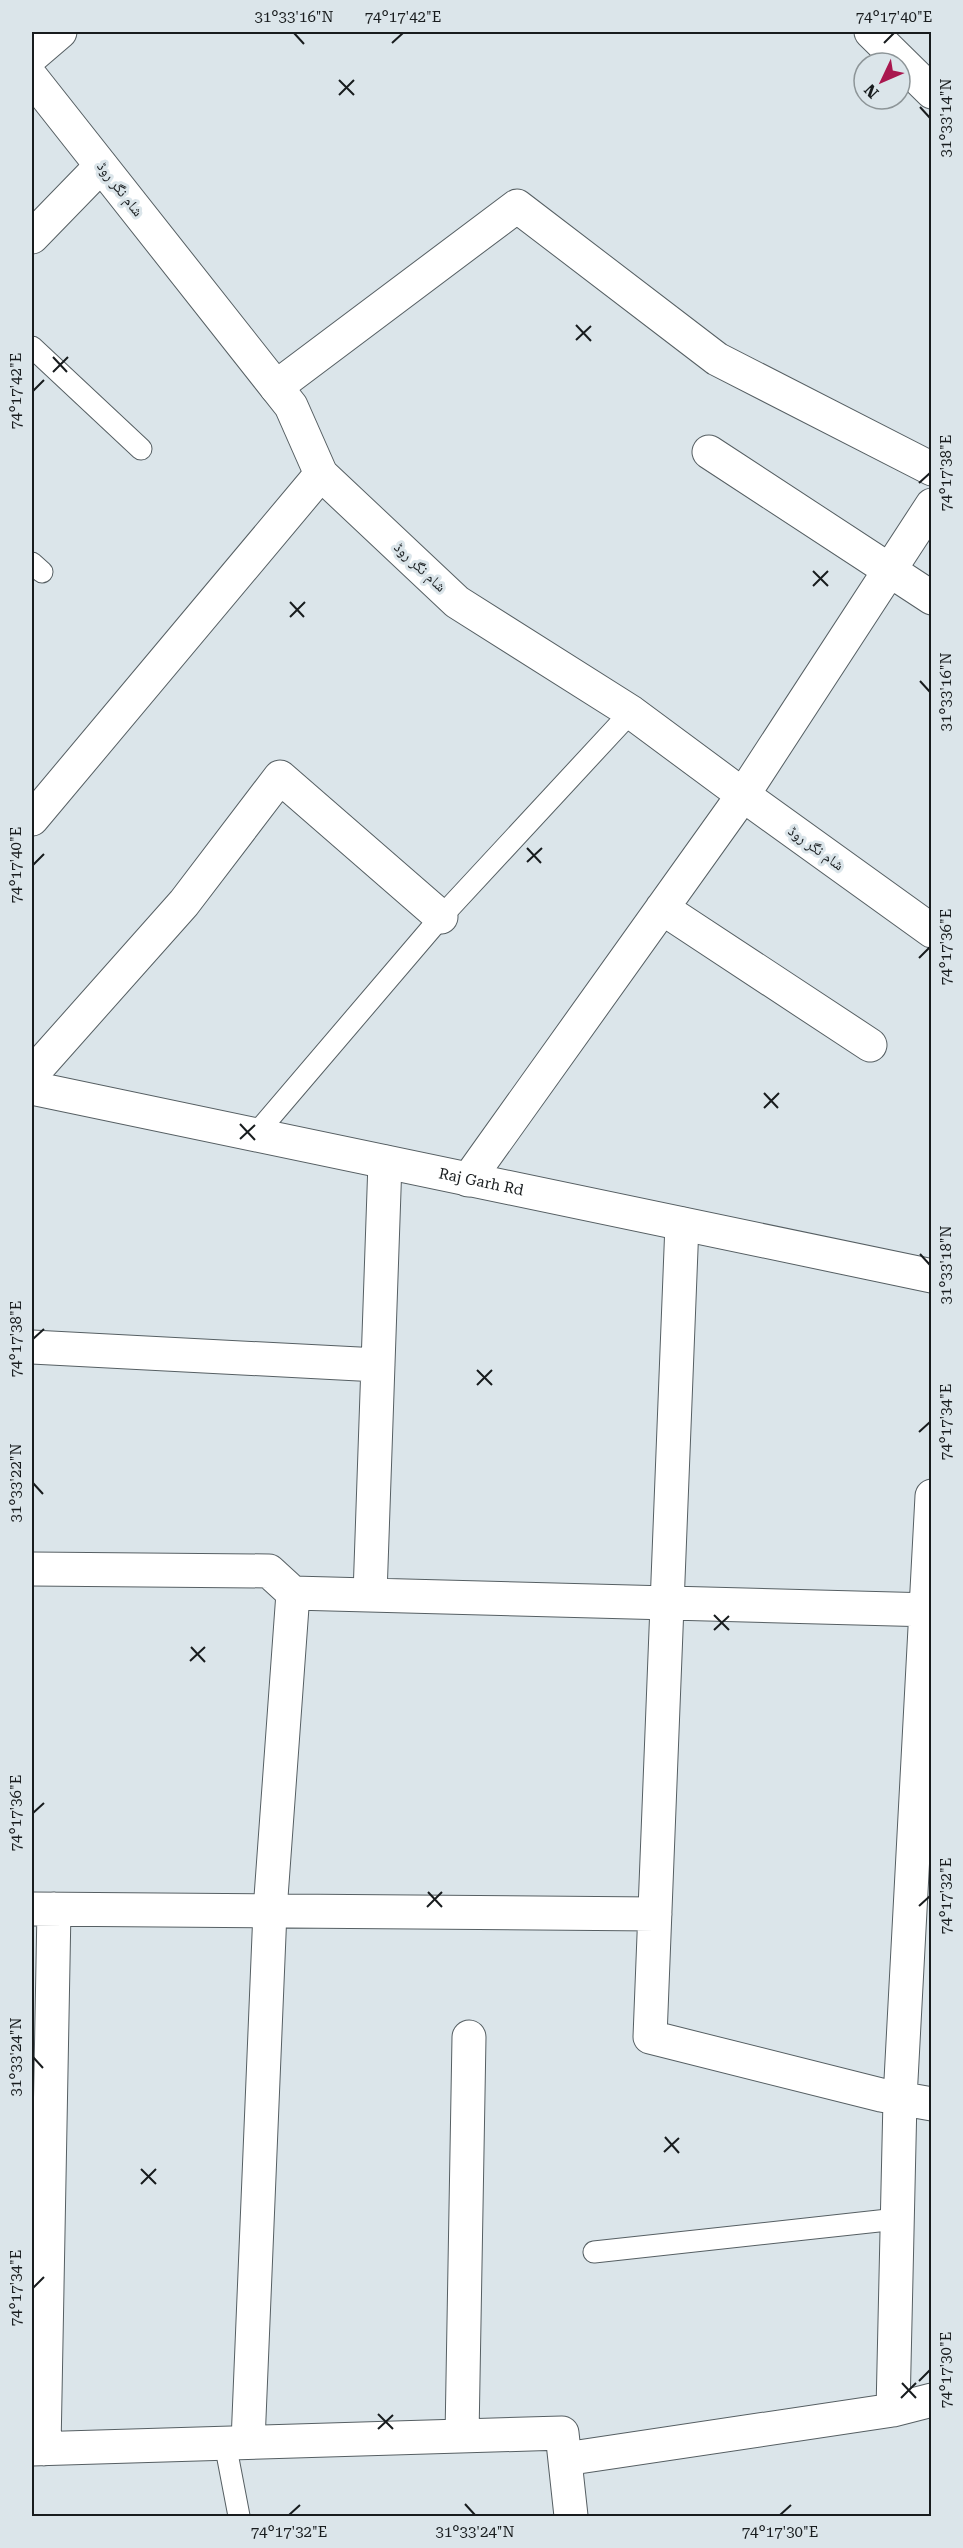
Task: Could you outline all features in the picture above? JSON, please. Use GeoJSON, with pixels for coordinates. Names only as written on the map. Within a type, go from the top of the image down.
{"type":"FeatureCollection","features":[{"type":"Feature","properties":{"kind":"street"},"geometry":{"type":"LineString","coordinates":[[32,56],[60,32]]}},
{"type":"Feature","properties":{"kind":"street"},"geometry":{"type":"LineString","coordinates":[[871,32],[932,92]]}},
{"type":"Feature","properties":{"kind":"street","name":"شام نگر روڈ"},"geometry":{"type":"LineString","coordinates":[[32,78],[291,406],[321,474],[457,602],[631,711],[932,931]]}},
{"type":"Feature","properties":{"kind":"street"},"geometry":{"type":"LineString","coordinates":[[32,237],[102,166]]}},
{"type":"Feature","properties":{"kind":"street"},"geometry":{"type":"LineString","coordinates":[[276,387],[518,206],[717,359],[932,469]]}},
{"type":"Feature","properties":{"kind":"street"},"geometry":{"type":"LineString","coordinates":[[709,452],[932,598]]}},
{"type":"Feature","properties":{"kind":"street"},"geometry":{"type":"LineString","coordinates":[[32,819],[321,474]]}},
{"type":"Feature","properties":{"kind":"street"},"geometry":{"type":"LineString","coordinates":[[468,1180],[743,795],[932,506]]}},
{"type":"Feature","properties":{"kind":"street"},"geometry":{"type":"LineString","coordinates":[[32,1074],[184,903],[280,777],[441,917]]}},
{"type":"Feature","properties":{"kind":"street"},"geometry":{"type":"LineString","coordinates":[[662,908],[870,1045]]}},
{"type":"Feature","properties":{"kind":"street","name":"Raj Garh Rd"},"geometry":{"type":"LineString","coordinates":[[32,1088],[932,1276]]}},
{"type":"Feature","properties":{"kind":"street"},"geometry":{"type":"LineString","coordinates":[[370,1595],[385,1162]]}},
{"type":"Feature","properties":{"kind":"street"},"geometry":{"type":"LineString","coordinates":[[682,1224],[650,2037],[900,2099],[932,2104]]}},
{"type":"Feature","properties":{"kind":"street"},"geometry":{"type":"LineString","coordinates":[[32,1347],[378,1365]]}},
{"type":"Feature","properties":{"kind":"street"},"geometry":{"type":"LineString","coordinates":[[893,2410],[900,2099],[928,1610],[932,1496]]}},
{"type":"Feature","properties":{"kind":"street"},"geometry":{"type":"LineString","coordinates":[[32,1569],[269,1571],[293,1593],[928,1610]]}},
{"type":"Feature","properties":{"kind":"street"},"geometry":{"type":"LineString","coordinates":[[237,2443],[270,1911],[293,1593]]}},
{"type":"Feature","properties":{"kind":"street"},"geometry":{"type":"LineString","coordinates":[[571,2517],[562,2433],[38,2449],[43,1909],[655,1914]]}},
{"type":"Feature","properties":{"kind":"street"},"geometry":{"type":"LineString","coordinates":[[462,2436],[469,2037]]}},
{"type":"Feature","properties":{"kind":"street"},"geometry":{"type":"LineString","coordinates":[[565,2459],[893,2410],[932,2400]]}},
{"type":"Feature","properties":{"kind":"lane"},"geometry":{"type":"LineString","coordinates":[[32,347],[141,449]]}},
{"type":"Feature","properties":{"kind":"lane"},"geometry":{"type":"LineString","coordinates":[[255,1135],[441,917],[631,711]]}},
{"type":"Feature","properties":{"kind":"lane"},"geometry":{"type":"LineString","coordinates":[[594,2252],[897,2219]]}},
{"type":"Feature","properties":{"kind":"lane"},"geometry":{"type":"LineString","coordinates":[[237,2443],[239,2517]]}}]}
